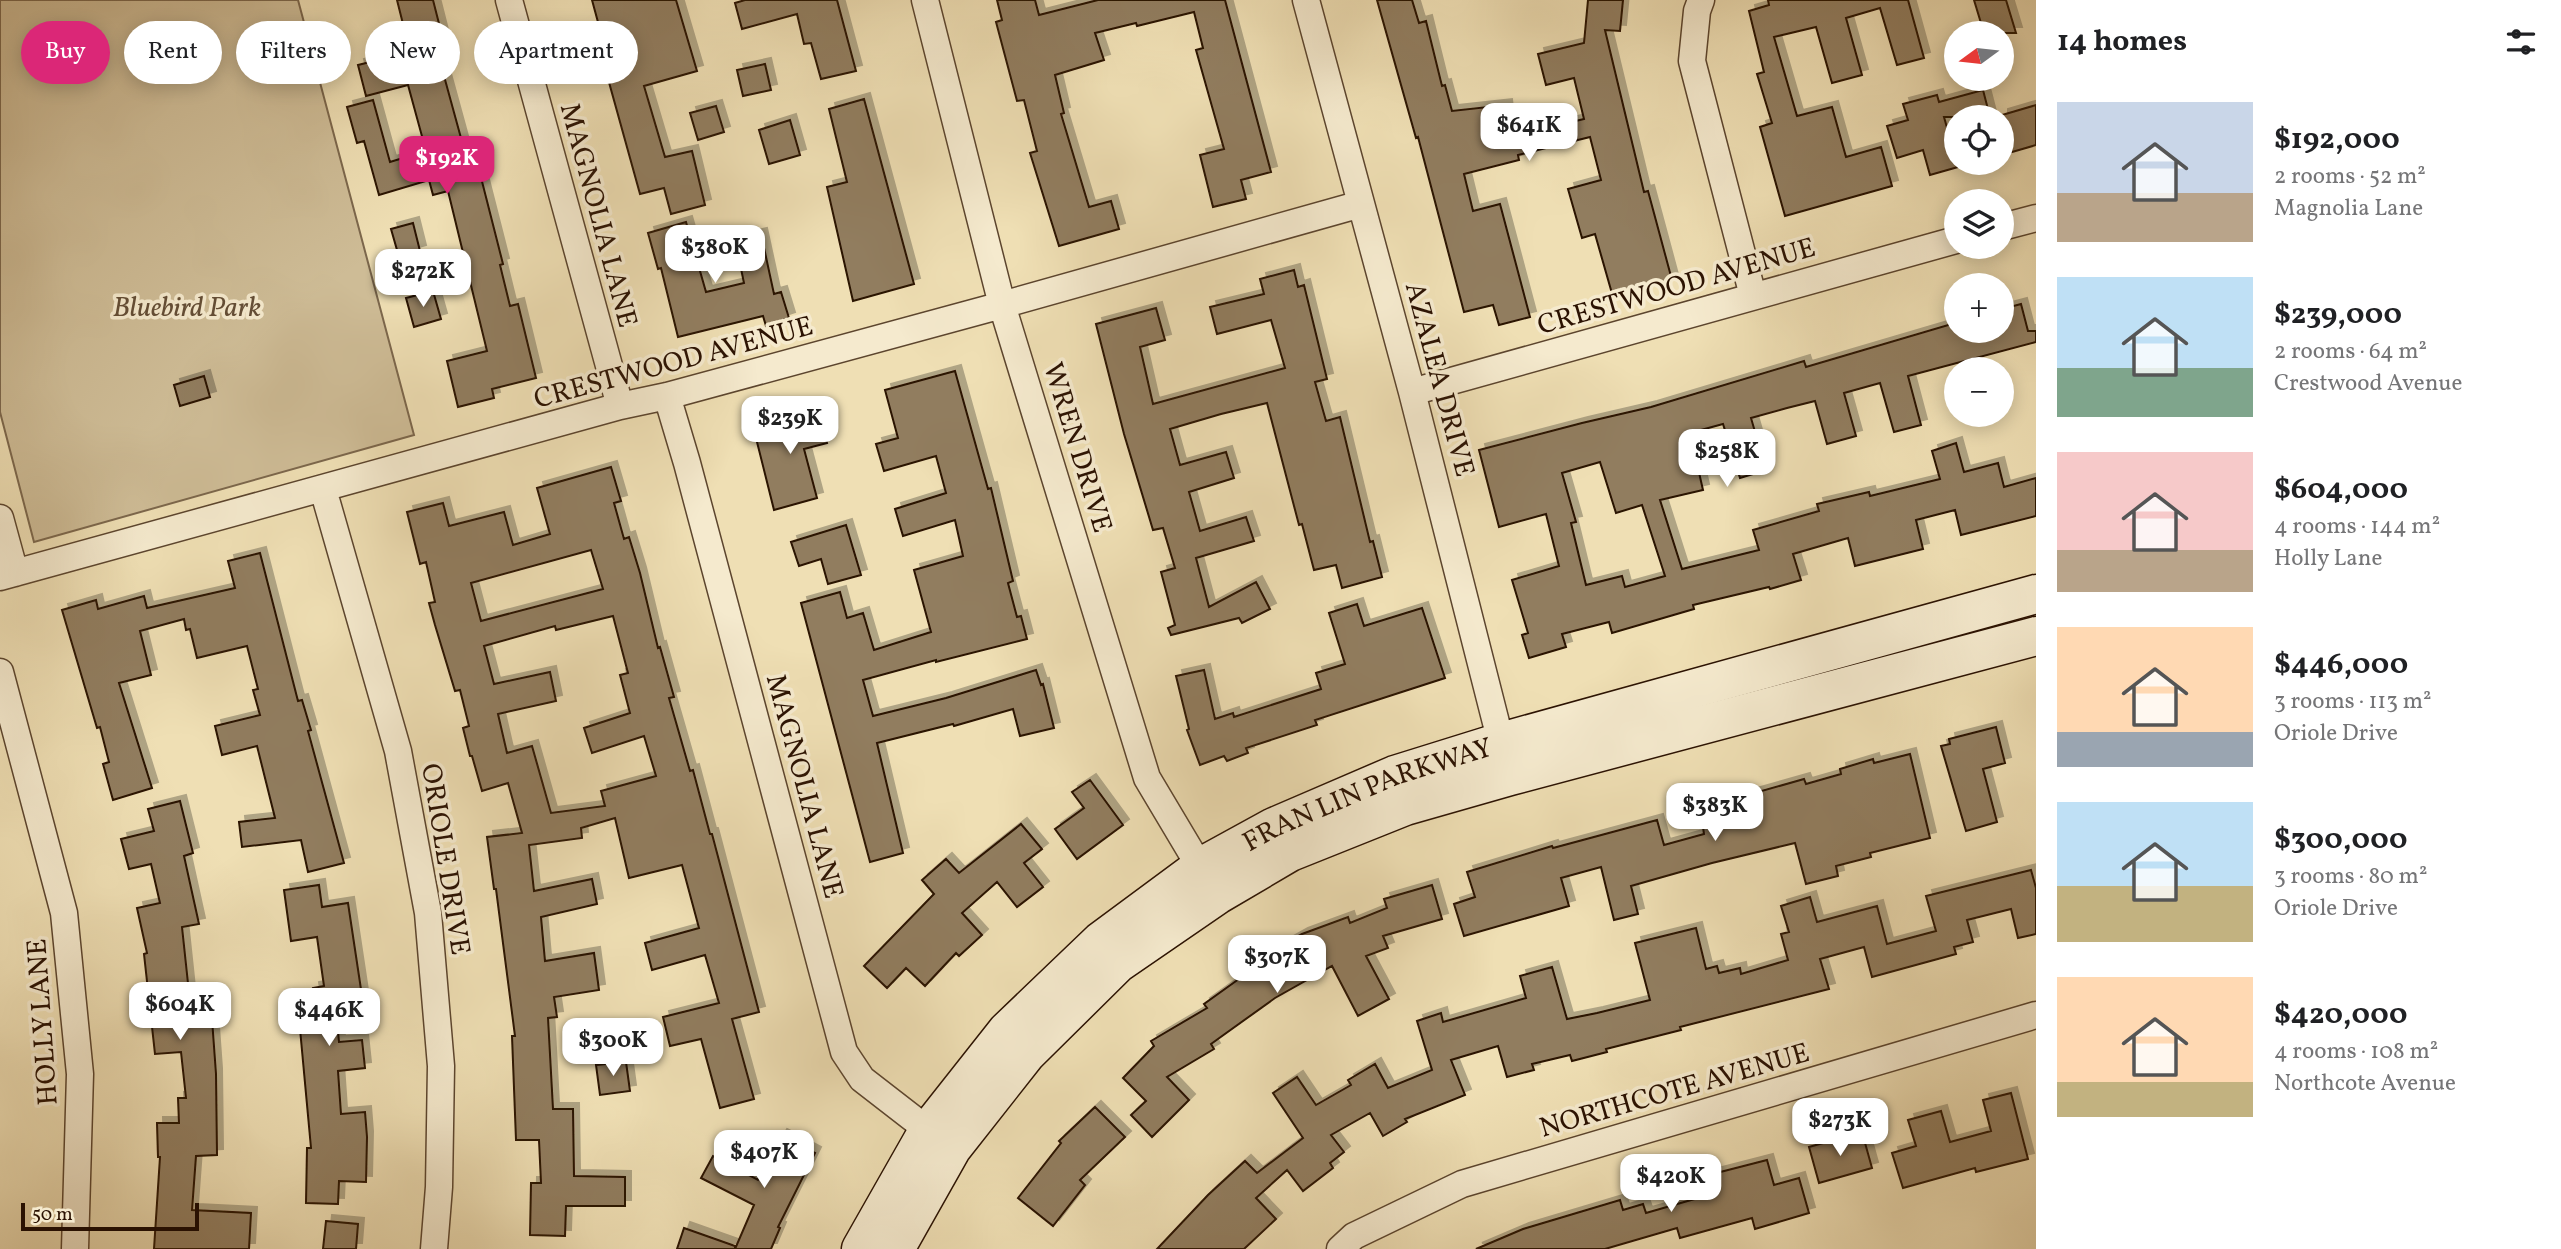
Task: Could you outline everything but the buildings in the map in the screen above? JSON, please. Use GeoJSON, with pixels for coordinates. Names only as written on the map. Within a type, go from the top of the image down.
{"type":"FeatureCollection","features":[{"type":"Feature","properties":{"kind":"street","name":"MAGNOLIA LANE"},"geometry":{"type":"LineString","coordinates":[[509,0],[620,406]]}},
{"type":"Feature","properties":{"kind":"street","name":"WREN DRIVE"},"geometry":{"type":"LineString","coordinates":[[925,0],[1002,305],[1147,778],[1209,881]]}},
{"type":"Feature","properties":{"kind":"street","name":"AZALEA DRIVE"},"geometry":{"type":"LineString","coordinates":[[1306,0],[1412,392],[1506,759]]}},
{"type":"Feature","properties":{"kind":"street"},"geometry":{"type":"LineString","coordinates":[[1701,0],[1697,11],[1692,61],[1753,296]]}},
{"type":"Feature","properties":{"kind":"street","name":"CRESTWOOD AVENUE"},"geometry":{"type":"LineString","coordinates":[[7,575],[620,406],[667,396],[1002,305],[1361,204]]}},
{"type":"Feature","properties":{"kind":"street"},"geometry":{"type":"LineString","coordinates":[[2014,224],[2036,218]]}},
{"type":"Feature","properties":{"kind":"street","name":"CRESTWOOD AVENUE"},"geometry":{"type":"LineString","coordinates":[[1412,392],[1944,243]]}},
{"type":"Feature","properties":{"kind":"street","name":"MAGNOLIA LANE"},"geometry":{"type":"LineString","coordinates":[[667,396],[697,498],[844,1052],[862,1079],[940,1140]]}},
{"type":"Feature","properties":{"kind":"street","name":"ORIOLE DRIVE"},"geometry":{"type":"LineString","coordinates":[[323,489],[398,751],[428,913],[441,1066],[439,1187],[434,1249]]}},
{"type":"Feature","properties":{"kind":"street"},"geometry":{"type":"LineString","coordinates":[[0,518],[7,575]]}},
{"type":"Feature","properties":{"kind":"street","name":"FRAN LIN PARKWAY"},"geometry":{"type":"LineString","coordinates":[[861,1249],[940,1140],[1118,963],[1209,881],[1405,806],[1506,759],[2036,594]]}},
{"type":"Feature","properties":{"kind":"street","name":"FRAN LIN PARKWAY"},"geometry":{"type":"LineString","coordinates":[[1506,759],[2036,636]]}},
{"type":"Feature","properties":{"kind":"street","name":"HOLLY LANE"},"geometry":{"type":"LineString","coordinates":[[0,672],[64,913],[80,1074],[75,1249]]}},
{"type":"Feature","properties":{"kind":"street","name":"NORTHCOTE AVENUE"},"geometry":{"type":"LineString","coordinates":[[1340,1249],[1354,1236],[1462,1184],[2036,1015]]}},
{"type":"Feature","properties":{"kind":"street","name":"FRAN LIN PARKWAY"},"geometry":{"type":"LineString","coordinates":[[895,1249],[940,1140]]}},
{"type":"Feature","properties":{"kind":"green space","name":"Bluebird Park"},"geometry":{"type":"Polygon","coordinates":[[[0,0],[298,0],[304,21],[236,21],[236,84],[320,84],[414,435],[34,542],[0,412],[0,0]]]}}]}
